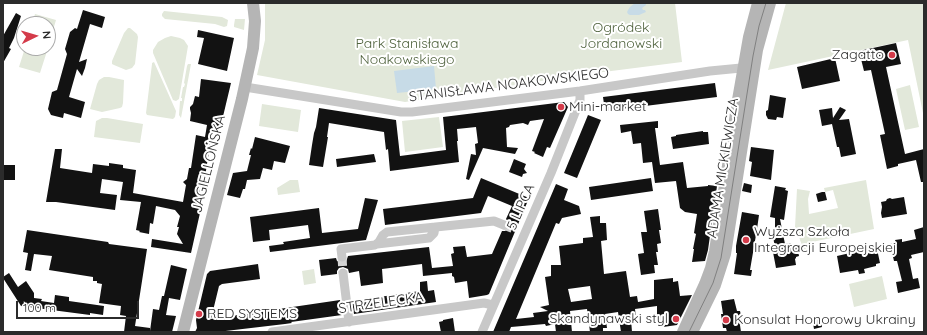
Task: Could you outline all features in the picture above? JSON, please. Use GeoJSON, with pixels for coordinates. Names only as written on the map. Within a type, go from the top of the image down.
{"type":"FeatureCollection","features":[{"type":"Feature","properties":{"kind":"street","name":"JAGIELLOŃSKA"},"geometry":{"type":"LineString","coordinates":[[182,332],[253,48],[255,21],[253,3]]}},
{"type":"Feature","properties":{"kind":"street","name":"ADAMA MICKIEWICZA"},"geometry":{"type":"LineString","coordinates":[[692,332],[715,285],[724,259],[749,70],[750,32],[758,3]]}},
{"type":"Feature","properties":{"kind":"street","name":"ADAMA MICKIEWICZA"},"geometry":{"type":"LineString","coordinates":[[683,332],[708,276],[715,252],[749,70],[770,3]]}},
{"type":"Feature","properties":{"kind":"street","name":"STANISŁAWA NOAKOWSKIEGO"},"geometry":{"type":"LineString","coordinates":[[244,87],[405,112],[580,91],[710,71],[728,69],[749,70]]}},
{"type":"Feature","properties":{"kind":"street","name":"5 LIPCA"},"geometry":{"type":"LineString","coordinates":[[482,332],[494,305],[521,232],[551,174],[578,106],[580,91]]}},
{"type":"Feature","properties":{"kind":"street"},"geometry":{"type":"LineString","coordinates":[[342,257],[341,249],[377,244],[383,234],[387,232],[494,221],[504,225]]}},
{"type":"Feature","properties":{"kind":"street"},"geometry":{"type":"LineString","coordinates":[[344,273],[350,322]]}},
{"type":"Feature","properties":{"kind":"street","name":"STRZELECKA"},"geometry":{"type":"LineString","coordinates":[[272,332],[484,303],[494,305]]}},
{"type":"Feature","properties":{"kind":"green space","name":"Park Stanisława Noakowskiego"},"geometry":{"type":"Polygon","coordinates":[[[265,3],[675,3],[682,62],[580,75],[405,102],[257,75],[265,40],[265,3]]]}},
{"type":"Feature","properties":{"kind":"green space"},"geometry":{"type":"Polygon","coordinates":[[[786,3],[924,3],[924,118],[908,40],[768,70],[786,3]]]}},
{"type":"Feature","properties":{"kind":"green space"},"geometry":{"type":"Polygon","coordinates":[[[164,11],[222,17],[228,20],[227,26],[224,27],[215,24],[165,19],[162,16],[164,11]]]}},
{"type":"Feature","properties":{"kind":"green space"},"geometry":{"type":"Polygon","coordinates":[[[235,19],[245,19],[244,30],[234,27],[235,19]]]}},
{"type":"Feature","properties":{"kind":"green space"},"geometry":{"type":"Polygon","coordinates":[[[128,28],[137,34],[138,37],[135,64],[132,68],[126,70],[112,64],[112,61],[124,33],[128,28]]]}},
{"type":"Feature","properties":{"kind":"green space"},"geometry":{"type":"Polygon","coordinates":[[[171,36],[184,40],[188,46],[179,99],[176,101],[173,100],[153,53],[153,50],[158,42],[171,36]]]}},
{"type":"Feature","properties":{"kind":"green space"},"geometry":{"type":"Polygon","coordinates":[[[22,56],[45,56],[40,73],[19,67],[22,56]]]}},
{"type":"Feature","properties":{"kind":"green space"},"geometry":{"type":"Polygon","coordinates":[[[154,62],[176,111],[173,119],[147,115],[146,113],[152,63],[154,62]]]}},
{"type":"Feature","properties":{"kind":"green space"},"geometry":{"type":"Polygon","coordinates":[[[188,64],[191,64],[181,118],[179,115],[180,101],[182,101],[181,98],[188,64]]]}},
{"type":"Feature","properties":{"kind":"green space"},"geometry":{"type":"Polygon","coordinates":[[[104,77],[124,80],[123,103],[122,107],[120,108],[102,112],[90,109],[97,84],[99,80],[104,77]]]}},
{"type":"Feature","properties":{"kind":"green space"},"geometry":{"type":"Polygon","coordinates":[[[910,85],[919,127],[905,130],[896,89],[910,85]]]}},
{"type":"Feature","properties":{"kind":"green space"},"geometry":{"type":"Polygon","coordinates":[[[262,104],[301,110],[298,132],[259,126],[262,104]]]}},
{"type":"Feature","properties":{"kind":"green space"},"geometry":{"type":"Polygon","coordinates":[[[439,117],[443,147],[405,152],[402,121],[439,117]]]}},
{"type":"Feature","properties":{"kind":"green space"},"geometry":{"type":"Polygon","coordinates":[[[102,118],[143,124],[140,143],[94,137],[96,121],[102,118]]]}},
{"type":"Feature","properties":{"kind":"green space"},"geometry":{"type":"Polygon","coordinates":[[[290,180],[298,180],[300,192],[278,195],[277,188],[290,180]]]}},
{"type":"Feature","properties":{"kind":"green space"},"geometry":{"type":"Polygon","coordinates":[[[866,180],[874,229],[812,242],[805,245],[807,249],[806,255],[795,227],[797,189],[810,191],[808,199],[809,214],[838,208],[833,190],[825,192],[824,188],[866,180]]]}},
{"type":"Feature","properties":{"kind":"green space"},"geometry":{"type":"Polygon","coordinates":[[[314,269],[316,283],[304,285],[302,271],[314,269]]]}},
{"type":"Feature","properties":{"kind":"green space"},"geometry":{"type":"Polygon","coordinates":[[[882,276],[887,299],[854,307],[849,284],[882,276]]]}},
{"type":"Feature","properties":{"kind":"water"},"geometry":{"type":"Polygon","coordinates":[[[635,3],[646,3],[646,5],[642,8],[646,12],[639,15],[628,14],[628,10],[635,3]]]}},
{"type":"Feature","properties":{"kind":"water"},"geometry":{"type":"Polygon","coordinates":[[[434,66],[436,89],[397,93],[394,71],[434,66]]]}},
{"type":"Feature","properties":{"kind":"building"},"geometry":{"type":"Polygon","coordinates":[[[83,10],[105,17],[102,28],[90,24],[79,62],[87,59],[85,68],[82,76],[77,69],[69,97],[85,102],[81,118],[64,113],[63,118],[51,115],[48,109],[52,92],[57,90],[67,54],[65,49],[70,32],[75,28],[77,29],[83,10]]]}},
{"type":"Feature","properties":{"kind":"building"},"geometry":{"type":"Polygon","coordinates":[[[16,13],[21,16],[16,16],[16,32],[9,48],[11,49],[3,63],[3,36],[16,13]]]}},
{"type":"Feature","properties":{"kind":"building"},"geometry":{"type":"Polygon","coordinates":[[[198,30],[234,38],[227,71],[198,64],[204,38],[197,37],[198,30]]]}},
{"type":"Feature","properties":{"kind":"building"},"geometry":{"type":"Polygon","coordinates":[[[896,43],[901,64],[886,67],[905,154],[924,149],[924,182],[921,182],[916,160],[898,164],[898,166],[887,169],[880,135],[885,134],[871,70],[864,71],[859,51],[896,43]]]}},
{"type":"Feature","properties":{"kind":"building"},"geometry":{"type":"Polygon","coordinates":[[[835,58],[840,81],[802,89],[797,67],[835,58]]]}},
{"type":"Feature","properties":{"kind":"building"},"geometry":{"type":"Polygon","coordinates":[[[201,79],[231,83],[220,129],[213,127],[202,204],[191,253],[151,247],[152,239],[183,244],[177,234],[180,216],[175,210],[156,206],[153,224],[150,223],[149,234],[139,232],[140,231],[136,230],[141,202],[120,200],[123,182],[102,179],[100,193],[117,195],[115,210],[46,202],[55,149],[62,149],[60,168],[92,173],[93,164],[109,166],[109,163],[123,165],[123,168],[136,170],[133,193],[183,202],[186,185],[183,182],[187,179],[189,168],[191,168],[196,135],[205,137],[207,125],[190,121],[190,107],[193,104],[195,96],[199,97],[201,79]]]}},
{"type":"Feature","properties":{"kind":"building"},"geometry":{"type":"Polygon","coordinates":[[[715,83],[717,97],[605,111],[603,97],[715,83]]]}},
{"type":"Feature","properties":{"kind":"building"},"geometry":{"type":"Polygon","coordinates":[[[770,95],[786,98],[783,118],[777,117],[776,120],[768,119],[766,111],[768,110],[770,95]]]}},
{"type":"Feature","properties":{"kind":"building"},"geometry":{"type":"Polygon","coordinates":[[[564,102],[568,107],[550,148],[547,147],[543,157],[532,151],[544,119],[530,121],[528,125],[523,123],[510,125],[506,128],[507,147],[518,148],[515,154],[483,148],[469,180],[466,179],[471,154],[476,155],[475,144],[478,143],[476,127],[457,129],[459,162],[390,171],[388,149],[386,150],[384,132],[329,123],[323,167],[309,165],[319,108],[396,120],[400,156],[446,150],[443,117],[564,102]]]}},
{"type":"Feature","properties":{"kind":"building"},"geometry":{"type":"Polygon","coordinates":[[[840,107],[846,110],[839,120],[849,119],[856,154],[841,157],[839,147],[837,147],[832,124],[822,126],[819,110],[832,108],[833,118],[840,107]]]}},
{"type":"Feature","properties":{"kind":"building"},"geometry":{"type":"Polygon","coordinates":[[[588,115],[601,120],[577,178],[564,173],[588,115]]]}},
{"type":"Feature","properties":{"kind":"building"},"geometry":{"type":"Polygon","coordinates":[[[658,121],[658,128],[655,128],[660,165],[683,162],[687,188],[708,185],[717,186],[708,250],[705,261],[692,262],[697,214],[685,212],[680,208],[676,181],[655,183],[652,162],[643,163],[641,143],[633,144],[631,131],[621,133],[620,125],[658,121]]]}},
{"type":"Feature","properties":{"kind":"building"},"geometry":{"type":"Polygon","coordinates":[[[703,131],[708,132],[709,144],[673,149],[671,137],[703,131]]]}},
{"type":"Feature","properties":{"kind":"building"},"geometry":{"type":"Polygon","coordinates":[[[255,137],[290,146],[285,163],[274,161],[272,170],[263,168],[260,179],[247,180],[245,189],[243,189],[240,198],[227,195],[233,173],[247,171],[251,155],[249,155],[255,137]]]}},
{"type":"Feature","properties":{"kind":"building"},"geometry":{"type":"Polygon","coordinates":[[[751,147],[774,150],[771,180],[750,176],[752,162],[749,161],[751,147]]]}},
{"type":"Feature","properties":{"kind":"building"},"geometry":{"type":"Polygon","coordinates":[[[374,154],[376,162],[337,167],[336,159],[374,154]]]}},
{"type":"Feature","properties":{"kind":"building"},"geometry":{"type":"Polygon","coordinates":[[[514,159],[526,164],[524,169],[527,173],[523,174],[522,177],[509,172],[514,159]]]}},
{"type":"Feature","properties":{"kind":"building"},"geometry":{"type":"Polygon","coordinates":[[[3,165],[15,165],[15,180],[3,180],[3,165]]]}},
{"type":"Feature","properties":{"kind":"building"},"geometry":{"type":"Polygon","coordinates":[[[481,178],[529,198],[489,294],[469,298],[467,281],[455,283],[452,273],[423,276],[422,264],[382,269],[383,283],[361,286],[359,271],[349,273],[348,269],[343,267],[339,268],[337,274],[321,276],[319,260],[336,258],[337,261],[342,263],[346,262],[348,256],[429,247],[432,268],[453,266],[451,254],[454,253],[453,247],[465,246],[467,257],[492,254],[502,231],[509,228],[510,224],[506,219],[512,206],[488,196],[481,213],[385,225],[383,209],[473,198],[481,178]]]}},
{"type":"Feature","properties":{"kind":"building"},"geometry":{"type":"Polygon","coordinates":[[[651,178],[653,191],[591,200],[589,187],[651,178]]]}},
{"type":"Feature","properties":{"kind":"building"},"geometry":{"type":"Polygon","coordinates":[[[744,183],[752,185],[751,193],[742,191],[744,183]]]}},
{"type":"Feature","properties":{"kind":"building"},"geometry":{"type":"Polygon","coordinates":[[[556,184],[568,189],[564,200],[579,206],[581,214],[562,218],[559,224],[556,223],[516,319],[534,317],[533,313],[548,311],[540,307],[549,305],[545,277],[551,276],[551,265],[561,265],[559,246],[583,243],[583,238],[593,237],[590,217],[600,216],[600,223],[606,223],[607,240],[601,241],[604,274],[626,271],[630,297],[637,296],[638,302],[654,299],[654,280],[673,278],[673,282],[678,281],[680,296],[692,295],[677,325],[663,327],[657,318],[657,306],[635,309],[636,318],[631,319],[632,332],[621,332],[618,312],[605,314],[607,328],[603,328],[603,332],[590,332],[587,309],[570,311],[572,332],[556,332],[555,324],[546,326],[545,324],[511,327],[509,332],[493,332],[556,184]],[[590,286],[568,289],[571,302],[592,299],[590,286]]]}},
{"type":"Feature","properties":{"kind":"building"},"geometry":{"type":"Polygon","coordinates":[[[775,186],[786,188],[785,190],[788,191],[784,220],[780,219],[785,244],[791,243],[792,248],[797,246],[799,256],[795,259],[796,265],[776,268],[772,247],[775,246],[773,238],[776,238],[775,218],[770,217],[775,186]]]}},
{"type":"Feature","properties":{"kind":"building"},"geometry":{"type":"Polygon","coordinates":[[[825,192],[827,200],[818,202],[816,194],[825,192]]]}},
{"type":"Feature","properties":{"kind":"building"},"geometry":{"type":"Polygon","coordinates":[[[904,197],[907,214],[882,218],[881,202],[890,198],[904,197]]]}},
{"type":"Feature","properties":{"kind":"building"},"geometry":{"type":"Polygon","coordinates":[[[365,198],[378,200],[366,240],[270,252],[269,246],[284,244],[283,242],[310,238],[308,225],[269,230],[270,240],[253,242],[250,217],[319,208],[322,233],[358,229],[365,198]]]}},
{"type":"Feature","properties":{"kind":"building"},"geometry":{"type":"Polygon","coordinates":[[[658,209],[661,243],[657,244],[658,252],[656,252],[658,265],[654,265],[655,273],[641,275],[638,254],[644,253],[641,232],[647,232],[644,211],[658,209]]]}},
{"type":"Feature","properties":{"kind":"building","name":"Wyższa Szkoła Integracji Europejskiej"},"geometry":{"type":"Polygon","coordinates":[[[742,212],[759,215],[757,229],[759,229],[758,235],[756,235],[750,270],[752,270],[751,276],[734,274],[737,253],[736,246],[742,212]]]}},
{"type":"Feature","properties":{"kind":"building"},"geometry":{"type":"Polygon","coordinates":[[[924,227],[924,252],[911,255],[912,258],[909,259],[913,279],[918,278],[920,288],[898,293],[896,282],[902,281],[897,261],[894,261],[890,244],[896,243],[895,240],[902,239],[902,242],[916,239],[914,230],[924,227]]]}},
{"type":"Feature","properties":{"kind":"building"},"geometry":{"type":"Polygon","coordinates":[[[27,230],[147,249],[135,326],[150,328],[150,331],[153,309],[159,310],[162,296],[164,296],[171,265],[187,269],[180,300],[169,298],[166,315],[176,316],[172,332],[124,332],[126,316],[120,315],[121,306],[99,303],[102,284],[97,283],[97,281],[93,281],[93,277],[49,270],[52,256],[34,254],[31,271],[25,270],[28,253],[23,252],[27,230]]]}},
{"type":"Feature","properties":{"kind":"building"},"geometry":{"type":"Polygon","coordinates":[[[872,248],[873,250],[877,249],[880,263],[876,264],[876,266],[864,269],[865,273],[859,274],[858,270],[840,273],[837,256],[872,248]]]}},
{"type":"Feature","properties":{"kind":"building"},"geometry":{"type":"Polygon","coordinates":[[[258,264],[260,279],[222,284],[219,286],[211,319],[340,300],[342,315],[285,324],[217,332],[195,332],[197,328],[196,320],[207,274],[210,271],[258,264]]]}},
{"type":"Feature","properties":{"kind":"building"},"geometry":{"type":"Polygon","coordinates":[[[9,273],[18,287],[26,281],[34,293],[34,298],[42,299],[41,301],[54,303],[55,295],[69,297],[69,301],[104,306],[103,315],[90,313],[90,315],[21,306],[3,278],[9,273]]]}},
{"type":"Feature","properties":{"kind":"building"},"geometry":{"type":"Polygon","coordinates":[[[427,281],[428,291],[434,290],[436,302],[354,314],[352,301],[420,291],[420,282],[427,281]]]}},
{"type":"Feature","properties":{"kind":"building"},"geometry":{"type":"Polygon","coordinates":[[[734,299],[737,311],[740,311],[743,324],[740,325],[741,332],[727,332],[726,328],[723,328],[721,301],[734,299]]]}},
{"type":"Feature","properties":{"kind":"building"},"geometry":{"type":"Polygon","coordinates":[[[820,316],[822,327],[814,329],[812,317],[820,316]]]}},
{"type":"Feature","properties":{"kind":"building"},"geometry":{"type":"Polygon","coordinates":[[[453,318],[455,332],[441,332],[439,322],[453,318]]]}},
{"type":"Feature","properties":{"kind":"tunnel"},"geometry":{"type":"LineString","coordinates":[[504,225],[516,230]]}},
{"type":"Feature","properties":{"kind":"tunnel"},"geometry":{"type":"LineString","coordinates":[[342,257],[343,273]]}},
{"type":"Feature","properties":{"kind":"tram line"},"geometry":{"type":"LineString","coordinates":[[689,332],[713,283],[721,258],[753,56],[759,26],[766,3]]}},
{"type":"Feature","properties":{"kind":"place","name":"Zagatto"},"geometry":{"type":"Point","coordinates":[892,55]}},
{"type":"Feature","properties":{"kind":"place","name":"Mini-market"},"geometry":{"type":"Point","coordinates":[561,107]}},
{"type":"Feature","properties":{"kind":"place","name":"Wyższa Szkoła Integracji Europejskiej"},"geometry":{"type":"Point","coordinates":[746,240]}},
{"type":"Feature","properties":{"kind":"place","name":"RED SYSTEMS"},"geometry":{"type":"Point","coordinates":[199,314]}},
{"type":"Feature","properties":{"kind":"place","name":"Skandynawski styl"},"geometry":{"type":"Point","coordinates":[676,319]}},
{"type":"Feature","properties":{"kind":"place","name":"Konsulat Honorowy Ukrainy"},"geometry":{"type":"Point","coordinates":[726,320]}},
{"type":"Feature","properties":{"kind":"park label","name":"Ogródek Jordanowski"},"geometry":{"type":"Point","coordinates":[621,36]}}]}
